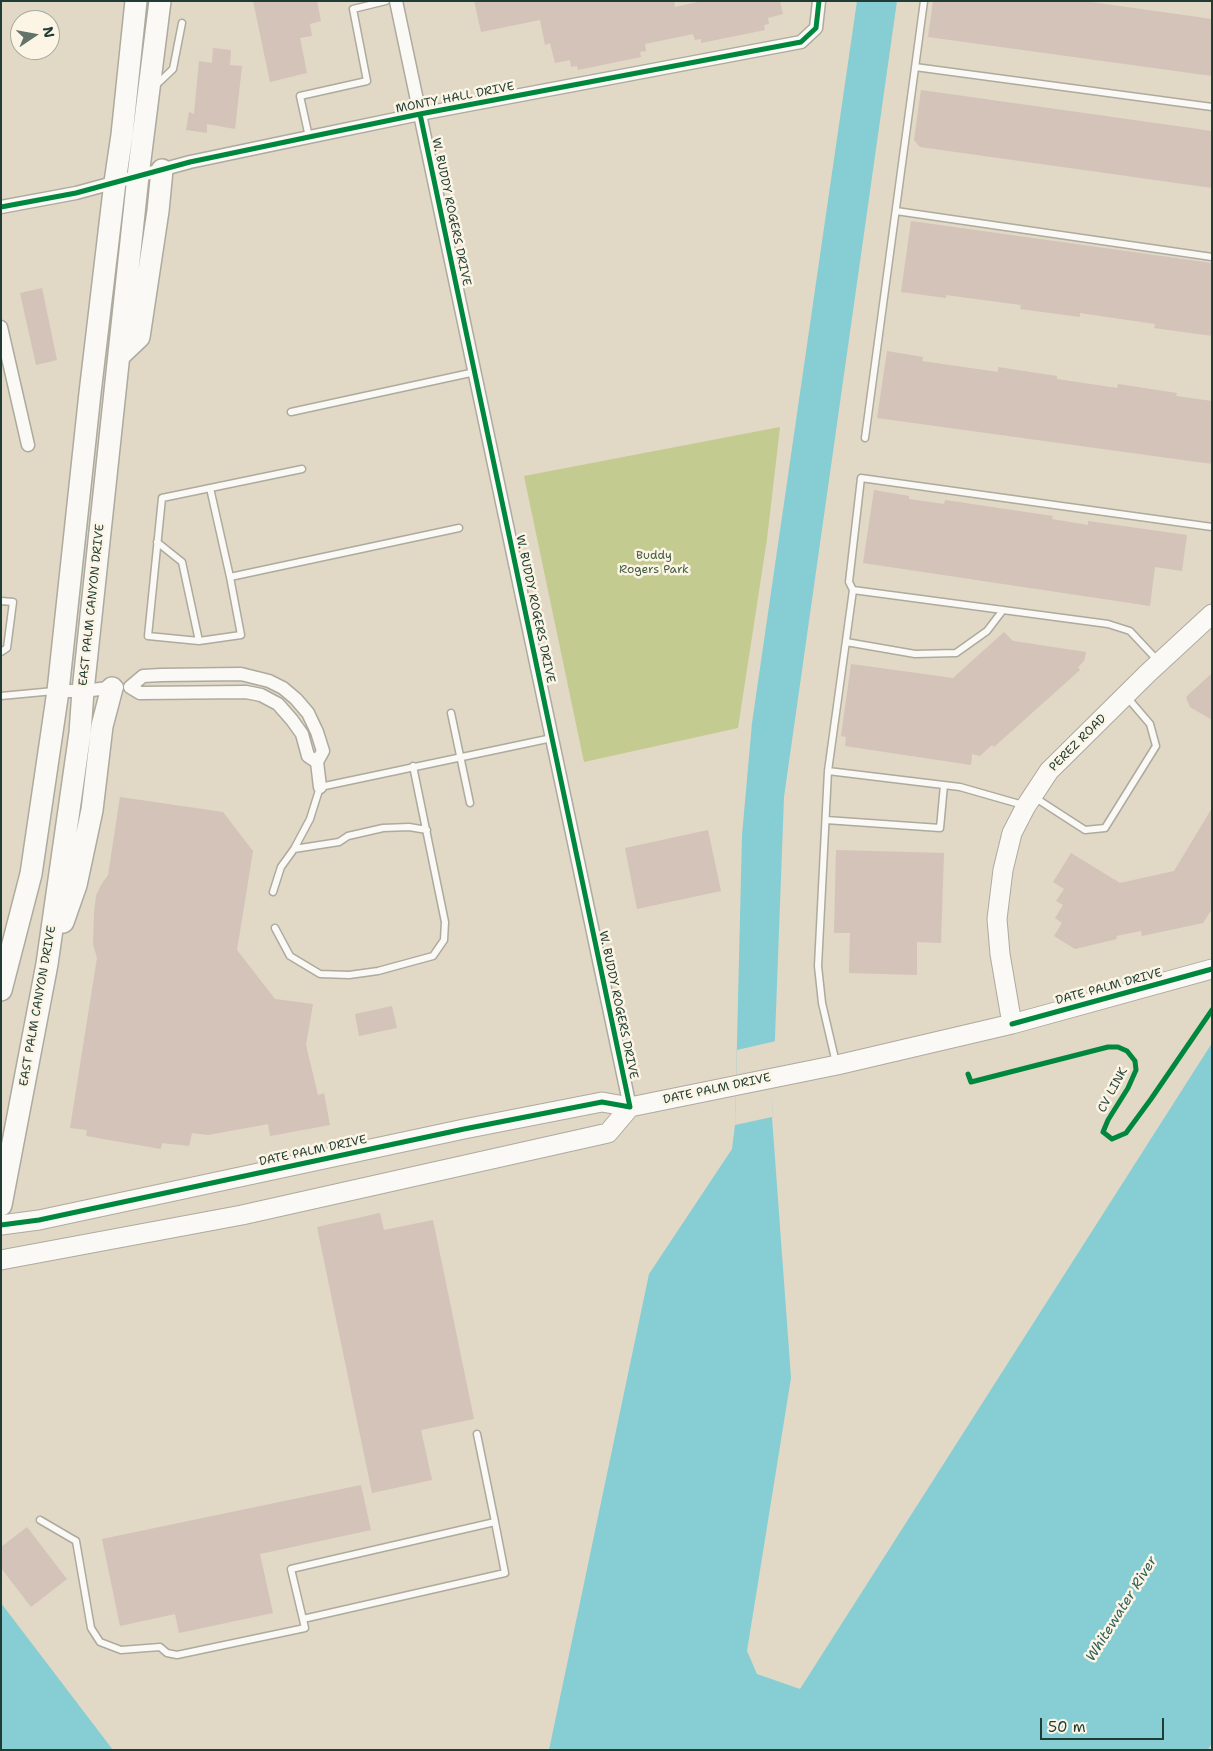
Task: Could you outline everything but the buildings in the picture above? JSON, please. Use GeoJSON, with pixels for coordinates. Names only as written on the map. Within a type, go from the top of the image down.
{"type":"FeatureCollection","features":[{"type":"Feature","properties":{"kind":"main road","name":"EAST PALM CANYON DRIVE"},"geometry":{"type":"LineString","coordinates":[[1,990],[30,874],[58,691],[90,393],[122,135],[136,1]]}},
{"type":"Feature","properties":{"kind":"main road","name":"EAST PALM CANYON DRIVE"},"geometry":{"type":"LineString","coordinates":[[1,1205],[47,964],[80,733],[138,176],[160,1]]}},
{"type":"Feature","properties":{"kind":"main road"},"geometry":{"type":"LineString","coordinates":[[120,355],[138,337],[158,211],[162,170]]}},
{"type":"Feature","properties":{"kind":"main road","name":"PEREZ ROAD"},"geometry":{"type":"LineString","coordinates":[[1012,1024],[1000,954],[997,919],[1002,870],[1012,833],[1050,771],[1160,663],[1206,623]]}},
{"type":"Feature","properties":{"kind":"main road"},"geometry":{"type":"LineString","coordinates":[[47,964],[76,885],[92,810],[102,726],[121,687]]}},
{"type":"Feature","properties":{"kind":"main road","name":"DATE PALM DRIVE"},"geometry":{"type":"LineString","coordinates":[[1,1225],[39,1220],[464,1129],[602,1102],[630,1107],[837,1065],[1012,1024],[1212,969]]}},
{"type":"Feature","properties":{"kind":"main road"},"geometry":{"type":"LineString","coordinates":[[1,1260],[242,1215],[608,1133],[630,1107]]}},
{"type":"Feature","properties":{"kind":"street","name":"W. BUDDY ROGERS DRIVE"},"geometry":{"type":"LineString","coordinates":[[396,1],[630,1107]]}},
{"type":"Feature","properties":{"kind":"street","name":"MONTY HALL DRIVE"},"geometry":{"type":"LineString","coordinates":[[1,207],[76,193],[190,162],[420,114],[801,42],[816,28],[819,1]]}},
{"type":"Feature","properties":{"kind":"street"},"geometry":{"type":"LineString","coordinates":[[1,328],[28,446]]}},
{"type":"Feature","properties":{"kind":"street"},"geometry":{"type":"LineString","coordinates":[[58,691],[83,691],[121,687],[143,676],[241,674],[269,681],[283,688],[296,699],[308,712],[318,732],[323,751],[317,762],[320,787]]}},
{"type":"Feature","properties":{"kind":"street"},"geometry":{"type":"LineString","coordinates":[[121,687],[140,694],[246,692],[261,694],[278,704],[292,720],[302,734],[308,756],[317,762]]}},
{"type":"Feature","properties":{"kind":"lane"},"geometry":{"type":"LineString","coordinates":[[309,137],[300,96],[367,81],[353,9],[386,1]]}},
{"type":"Feature","properties":{"kind":"lane"},"geometry":{"type":"LineString","coordinates":[[865,438],[924,1]]}},
{"type":"Feature","properties":{"kind":"lane"},"geometry":{"type":"LineString","coordinates":[[149,92],[173,69],[182,23]]}},
{"type":"Feature","properties":{"kind":"lane"},"geometry":{"type":"LineString","coordinates":[[915,67],[1212,107]]}},
{"type":"Feature","properties":{"kind":"lane"},"geometry":{"type":"LineString","coordinates":[[896,211],[1212,257]]}},
{"type":"Feature","properties":{"kind":"lane"},"geometry":{"type":"LineString","coordinates":[[291,412],[475,372]]}},
{"type":"Feature","properties":{"kind":"lane"},"geometry":{"type":"LineString","coordinates":[[210,488],[241,635],[199,641],[148,636],[162,498],[210,488],[302,469]]}},
{"type":"Feature","properties":{"kind":"lane"},"geometry":{"type":"LineString","coordinates":[[837,1065],[822,1003],[818,966],[828,770],[853,590],[849,582],[861,478],[1212,527]]}},
{"type":"Feature","properties":{"kind":"lane"},"geometry":{"type":"LineString","coordinates":[[230,577],[459,528]]}},
{"type":"Feature","properties":{"kind":"lane"},"geometry":{"type":"LineString","coordinates":[[157,542],[182,562],[199,641]]}},
{"type":"Feature","properties":{"kind":"lane"},"geometry":{"type":"LineString","coordinates":[[853,590],[1108,624],[1130,631],[1160,663]]}},
{"type":"Feature","properties":{"kind":"lane"},"geometry":{"type":"LineString","coordinates":[[1,601],[13,602],[6,648],[1,652]]}},
{"type":"Feature","properties":{"kind":"lane"},"geometry":{"type":"LineString","coordinates":[[846,642],[914,654],[956,653],[987,631],[1003,610]]}},
{"type":"Feature","properties":{"kind":"lane"},"geometry":{"type":"LineString","coordinates":[[1,696],[58,691]]}},
{"type":"Feature","properties":{"kind":"lane"},"geometry":{"type":"LineString","coordinates":[[828,770],[960,787],[1030,802],[1085,830],[1105,828],[1156,746],[1150,724],[1126,696]]}},
{"type":"Feature","properties":{"kind":"lane"},"geometry":{"type":"LineString","coordinates":[[451,713],[470,803]]}},
{"type":"Feature","properties":{"kind":"lane"},"geometry":{"type":"LineString","coordinates":[[273,892],[281,867],[294,849],[310,819],[320,787],[552,738]]}},
{"type":"Feature","properties":{"kind":"lane"},"geometry":{"type":"LineString","coordinates":[[275,928],[290,956],[320,974],[349,975],[378,971],[433,956],[444,940],[445,922],[413,766]]}},
{"type":"Feature","properties":{"kind":"lane"},"geometry":{"type":"LineString","coordinates":[[826,820],[940,828],[944,785]]}},
{"type":"Feature","properties":{"kind":"lane"},"geometry":{"type":"LineString","coordinates":[[294,849],[339,842],[348,836],[385,827],[408,827],[427,830]]}},
{"type":"Feature","properties":{"kind":"lane"},"geometry":{"type":"LineString","coordinates":[[303,1619],[505,1573],[477,1434]]}},
{"type":"Feature","properties":{"kind":"lane"},"geometry":{"type":"LineString","coordinates":[[40,1520],[76,1541],[91,1628],[100,1642],[121,1650],[160,1647],[167,1653],[176,1655],[305,1628],[291,1569],[495,1522]]}},
{"type":"Feature","properties":{"kind":"green space","name":"Buddy Rogers Park"},"geometry":{"type":"Polygon","coordinates":[[[780,427],[767,539],[738,728],[584,762],[524,476],[780,427]]]}},
{"type":"Feature","properties":{"kind":"water","name":"Whitewater River"},"geometry":{"type":"Polygon","coordinates":[[[857,1],[897,1],[784,797],[772,1117],[791,1378],[747,1651],[757,1674],[800,1689],[1212,1043],[1212,1743],[1208,1750],[549,1750],[649,1274],[732,1149],[735,1125],[742,835],[752,723],[857,1]]]}},
{"type":"Feature","properties":{"kind":"water"},"geometry":{"type":"Polygon","coordinates":[[[1,1603],[113,1750],[1,1750],[1,1603]]]}},
{"type":"Feature","properties":{"kind":"pier"},"geometry":{"type":"Polygon","coordinates":[[[776,1041],[772,1117],[735,1125],[737,1050],[776,1041]]]}},
{"type":"Feature","properties":{"kind":"cycle path"},"geometry":{"type":"LineString","coordinates":[[1,207],[76,193],[190,162],[420,114],[801,42],[816,28],[819,1]]}},
{"type":"Feature","properties":{"kind":"cycle path"},"geometry":{"type":"LineString","coordinates":[[1,1225],[39,1220],[464,1129],[602,1102],[630,1107],[420,114]]}},
{"type":"Feature","properties":{"kind":"cycle path"},"geometry":{"type":"LineString","coordinates":[[1012,1024],[1212,969]]}},
{"type":"Feature","properties":{"kind":"cycle path","name":"CV LINK"},"geometry":{"type":"LineString","coordinates":[[968,1074],[971,1082],[1108,1047],[1118,1047],[1127,1051],[1135,1061],[1136,1070],[1103,1132],[1112,1139],[1126,1133],[1212,1010]]}}]}
